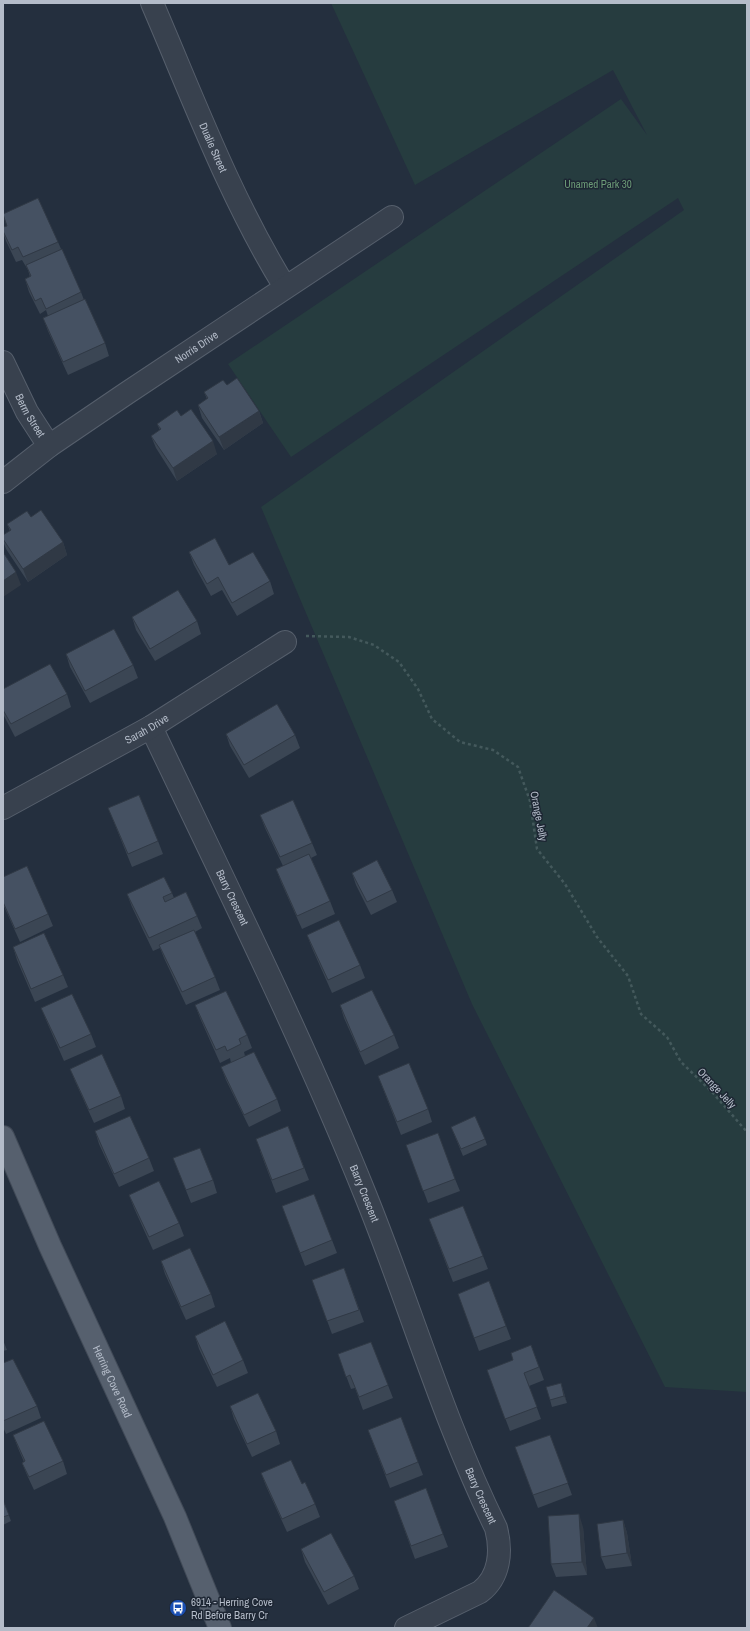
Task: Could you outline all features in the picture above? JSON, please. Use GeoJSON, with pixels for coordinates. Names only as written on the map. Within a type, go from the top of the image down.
{"type":"FeatureCollection","features":[{"type":"Feature","properties":{"kind":"main road","name":"Herring Cove Road"},"geometry":{"type":"LineString","coordinates":[[3,1137],[50,1246],[175,1517],[220,1628]]}},
{"type":"Feature","properties":{"kind":"street","name":"Dualie Street"},"geometry":{"type":"LineString","coordinates":[[152,3],[232,186],[267,258],[285,287]]}},
{"type":"Feature","properties":{"kind":"street","name":"Norris Drive"},"geometry":{"type":"LineString","coordinates":[[3,482],[49,446],[392,217]]}},
{"type":"Feature","properties":{"kind":"street","name":"Berm Street"},"geometry":{"type":"LineString","coordinates":[[3,362],[27,412],[49,446]]}},
{"type":"Feature","properties":{"kind":"street","name":"Sarah Drive"},"geometry":{"type":"LineString","coordinates":[[3,808],[151,727],[285,642]]}},
{"type":"Feature","properties":{"kind":"street","name":"Barry Crescent"},"geometry":{"type":"LineString","coordinates":[[151,727],[309,1064],[365,1194],[437,1392],[498,1536],[500,1553],[488,1586],[480,1592],[406,1628]]}},
{"type":"Feature","properties":{"kind":"path","name":"Orange Jelly"},"geometry":{"type":"LineString","coordinates":[[285,642],[296,636],[325,635],[349,637],[374,645],[399,662],[418,690],[432,719],[460,742],[492,750],[518,767],[530,801],[537,849],[565,884],[597,937],[628,976],[641,1014],[667,1037],[681,1062],[713,1093],[747,1132]]}},
{"type":"Feature","properties":{"kind":"green space","name":"Unamed Park 30"},"geometry":{"type":"Polygon","coordinates":[[[331,3],[747,3],[747,1392],[665,1387],[472,1004],[261,507],[684,210],[678,198],[291,457],[228,364],[621,99],[647,135],[613,70],[415,185],[331,3]]]}},
{"type":"Feature","properties":{"kind":"building"},"geometry":{"type":"Polygon","coordinates":[[[38,198],[58,242],[23,257],[18,247],[12,250],[3,231],[3,227],[7,226],[3,214],[38,198]]]}},
{"type":"Feature","properties":{"kind":"building"},"geometry":{"type":"Polygon","coordinates":[[[62,249],[81,292],[46,309],[41,298],[35,301],[25,279],[31,276],[26,265],[62,249]]]}},
{"type":"Feature","properties":{"kind":"building"},"geometry":{"type":"Polygon","coordinates":[[[85,299],[105,343],[63,362],[43,318],[85,299]]]}},
{"type":"Feature","properties":{"kind":"building"},"geometry":{"type":"Polygon","coordinates":[[[237,378],[259,411],[219,437],[198,405],[208,398],[204,392],[223,380],[227,385],[237,378]]]}},
{"type":"Feature","properties":{"kind":"building"},"geometry":{"type":"Polygon","coordinates":[[[191,409],[213,441],[173,468],[151,436],[161,429],[157,424],[177,410],[181,416],[191,409]]]}},
{"type":"Feature","properties":{"kind":"building"},"geometry":{"type":"Polygon","coordinates":[[[41,510],[63,542],[23,569],[3,539],[3,535],[11,530],[7,524],[27,511],[31,517],[41,510]]]}},
{"type":"Feature","properties":{"kind":"building"},"geometry":{"type":"Polygon","coordinates":[[[215,538],[229,565],[253,552],[270,581],[232,603],[218,577],[207,584],[189,552],[215,538]]]}},
{"type":"Feature","properties":{"kind":"building"},"geometry":{"type":"Polygon","coordinates":[[[3,552],[16,572],[3,581],[3,552]]]}},
{"type":"Feature","properties":{"kind":"building"},"geometry":{"type":"Polygon","coordinates":[[[178,590],[197,621],[150,649],[132,617],[178,590]]]}},
{"type":"Feature","properties":{"kind":"building"},"geometry":{"type":"Polygon","coordinates":[[[114,629],[133,665],[85,691],[66,654],[114,629]]]}},
{"type":"Feature","properties":{"kind":"building"},"geometry":{"type":"Polygon","coordinates":[[[50,664],[67,694],[11,724],[3,710],[3,689],[50,664]]]}},
{"type":"Feature","properties":{"kind":"building"},"geometry":{"type":"Polygon","coordinates":[[[277,704],[295,735],[244,765],[226,734],[277,704]]]}},
{"type":"Feature","properties":{"kind":"building"},"geometry":{"type":"Polygon","coordinates":[[[139,795],[158,841],[128,854],[108,808],[139,795]]]}},
{"type":"Feature","properties":{"kind":"building"},"geometry":{"type":"Polygon","coordinates":[[[293,800],[312,843],[280,857],[260,815],[293,800]]]}},
{"type":"Feature","properties":{"kind":"building"},"geometry":{"type":"Polygon","coordinates":[[[309,854],[330,901],[297,916],[276,869],[309,854]]]}},
{"type":"Feature","properties":{"kind":"building"},"geometry":{"type":"Polygon","coordinates":[[[377,860],[392,890],[367,902],[352,873],[377,860]]]}},
{"type":"Feature","properties":{"kind":"building"},"geometry":{"type":"Polygon","coordinates":[[[27,866],[48,914],[15,929],[3,902],[3,877],[27,866]]]}},
{"type":"Feature","properties":{"kind":"building"},"geometry":{"type":"Polygon","coordinates":[[[164,877],[172,893],[163,897],[165,902],[186,892],[197,916],[149,938],[127,894],[164,877]]]}},
{"type":"Feature","properties":{"kind":"building"},"geometry":{"type":"Polygon","coordinates":[[[339,920],[360,965],[328,980],[307,935],[339,920]]]}},
{"type":"Feature","properties":{"kind":"building"},"geometry":{"type":"Polygon","coordinates":[[[194,930],[215,977],[182,992],[159,945],[194,930]]]}},
{"type":"Feature","properties":{"kind":"building"},"geometry":{"type":"Polygon","coordinates":[[[44,933],[63,975],[31,989],[13,947],[44,933]]]}},
{"type":"Feature","properties":{"kind":"building"},"geometry":{"type":"Polygon","coordinates":[[[372,990],[394,1035],[360,1052],[340,1005],[372,990]]]}},
{"type":"Feature","properties":{"kind":"building"},"geometry":{"type":"Polygon","coordinates":[[[226,991],[247,1035],[239,1039],[241,1044],[227,1051],[225,1046],[216,1050],[195,1005],[226,991]]]}},
{"type":"Feature","properties":{"kind":"building"},"geometry":{"type":"Polygon","coordinates":[[[72,994],[91,1034],[60,1048],[41,1008],[72,994]]]}},
{"type":"Feature","properties":{"kind":"building"},"geometry":{"type":"Polygon","coordinates":[[[254,1052],[277,1099],[244,1115],[221,1067],[254,1052]]]}},
{"type":"Feature","properties":{"kind":"building"},"geometry":{"type":"Polygon","coordinates":[[[102,1054],[121,1096],[89,1110],[70,1069],[102,1054]]]}},
{"type":"Feature","properties":{"kind":"building"},"geometry":{"type":"Polygon","coordinates":[[[409,1063],[428,1109],[397,1122],[378,1076],[409,1063]]]}},
{"type":"Feature","properties":{"kind":"building"},"geometry":{"type":"Polygon","coordinates":[[[130,1116],[149,1158],[114,1174],[95,1131],[130,1116]]]}},
{"type":"Feature","properties":{"kind":"building"},"geometry":{"type":"Polygon","coordinates":[[[475,1116],[485,1139],[461,1149],[451,1127],[475,1116]]]}},
{"type":"Feature","properties":{"kind":"building"},"geometry":{"type":"Polygon","coordinates":[[[288,1126],[304,1168],[272,1180],[256,1139],[288,1126]]]}},
{"type":"Feature","properties":{"kind":"building"},"geometry":{"type":"Polygon","coordinates":[[[438,1133],[455,1179],[423,1191],[406,1145],[438,1133]]]}},
{"type":"Feature","properties":{"kind":"building"},"geometry":{"type":"Polygon","coordinates":[[[200,1148],[213,1180],[186,1190],[173,1158],[200,1148]]]}},
{"type":"Feature","properties":{"kind":"building"},"geometry":{"type":"Polygon","coordinates":[[[159,1181],[179,1223],[149,1237],[129,1195],[159,1181]]]}},
{"type":"Feature","properties":{"kind":"building"},"geometry":{"type":"Polygon","coordinates":[[[314,1194],[332,1240],[300,1253],[282,1206],[314,1194]]]}},
{"type":"Feature","properties":{"kind":"building"},"geometry":{"type":"Polygon","coordinates":[[[463,1206],[483,1256],[449,1269],[429,1219],[463,1206]]]}},
{"type":"Feature","properties":{"kind":"building"},"geometry":{"type":"Polygon","coordinates":[[[190,1248],[211,1294],[181,1307],[161,1261],[190,1248]]]}},
{"type":"Feature","properties":{"kind":"building"},"geometry":{"type":"Polygon","coordinates":[[[344,1268],[359,1310],[327,1321],[312,1280],[344,1268]]]}},
{"type":"Feature","properties":{"kind":"building"},"geometry":{"type":"Polygon","coordinates":[[[489,1281],[506,1326],[474,1338],[458,1294],[489,1281]]]}},
{"type":"Feature","properties":{"kind":"building"},"geometry":{"type":"Polygon","coordinates":[[[225,1321],[243,1360],[213,1375],[195,1336],[225,1321]]]}},
{"type":"Feature","properties":{"kind":"building"},"geometry":{"type":"Polygon","coordinates":[[[371,1342],[388,1385],[359,1397],[350,1375],[346,1377],[338,1354],[371,1342]]]}},
{"type":"Feature","properties":{"kind":"building"},"geometry":{"type":"Polygon","coordinates":[[[531,1345],[539,1367],[524,1373],[537,1407],[505,1419],[487,1370],[513,1360],[511,1353],[531,1345]]]}},
{"type":"Feature","properties":{"kind":"building"},"geometry":{"type":"Polygon","coordinates":[[[13,1359],[37,1406],[3,1421],[3,1363],[13,1359]]]}},
{"type":"Feature","properties":{"kind":"building"},"geometry":{"type":"Polygon","coordinates":[[[561,1383],[564,1396],[550,1400],[546,1387],[561,1383]]]}},
{"type":"Feature","properties":{"kind":"building"},"geometry":{"type":"Polygon","coordinates":[[[258,1393],[276,1431],[247,1444],[230,1406],[258,1393]]]}},
{"type":"Feature","properties":{"kind":"building"},"geometry":{"type":"Polygon","coordinates":[[[401,1417],[418,1462],[386,1475],[368,1430],[401,1417]]]}},
{"type":"Feature","properties":{"kind":"building"},"geometry":{"type":"Polygon","coordinates":[[[44,1421],[63,1461],[29,1477],[22,1463],[25,1461],[13,1435],[44,1421]]]}},
{"type":"Feature","properties":{"kind":"building"},"geometry":{"type":"Polygon","coordinates":[[[550,1435],[568,1483],[533,1495],[515,1447],[550,1435]]]}},
{"type":"Feature","properties":{"kind":"building"},"geometry":{"type":"Polygon","coordinates":[[[291,1460],[302,1484],[305,1482],[315,1504],[282,1519],[261,1473],[291,1460]]]}},
{"type":"Feature","properties":{"kind":"building"},"geometry":{"type":"Polygon","coordinates":[[[426,1488],[443,1534],[411,1546],[394,1501],[426,1488]]]}},
{"type":"Feature","properties":{"kind":"building"},"geometry":{"type":"Polygon","coordinates":[[[3,1500],[9,1515],[3,1517],[3,1500]]]}},
{"type":"Feature","properties":{"kind":"building"},"geometry":{"type":"Polygon","coordinates":[[[579,1514],[582,1562],[551,1564],[548,1516],[579,1514]]]}},
{"type":"Feature","properties":{"kind":"building"},"geometry":{"type":"Polygon","coordinates":[[[623,1520],[627,1553],[601,1557],[597,1524],[623,1520]]]}},
{"type":"Feature","properties":{"kind":"building"},"geometry":{"type":"Polygon","coordinates":[[[331,1533],[354,1576],[324,1592],[301,1549],[331,1533]]]}},
{"type":"Feature","properties":{"kind":"building"},"geometry":{"type":"Polygon","coordinates":[[[554,1590],[594,1618],[587,1628],[528,1628],[554,1590]]]}},
{"type":"Feature","properties":{"kind":"place","name":"6914 - Herring Cove Rd Before Barry Cr"},"geometry":{"type":"Point","coordinates":[178,1608]}}]}
